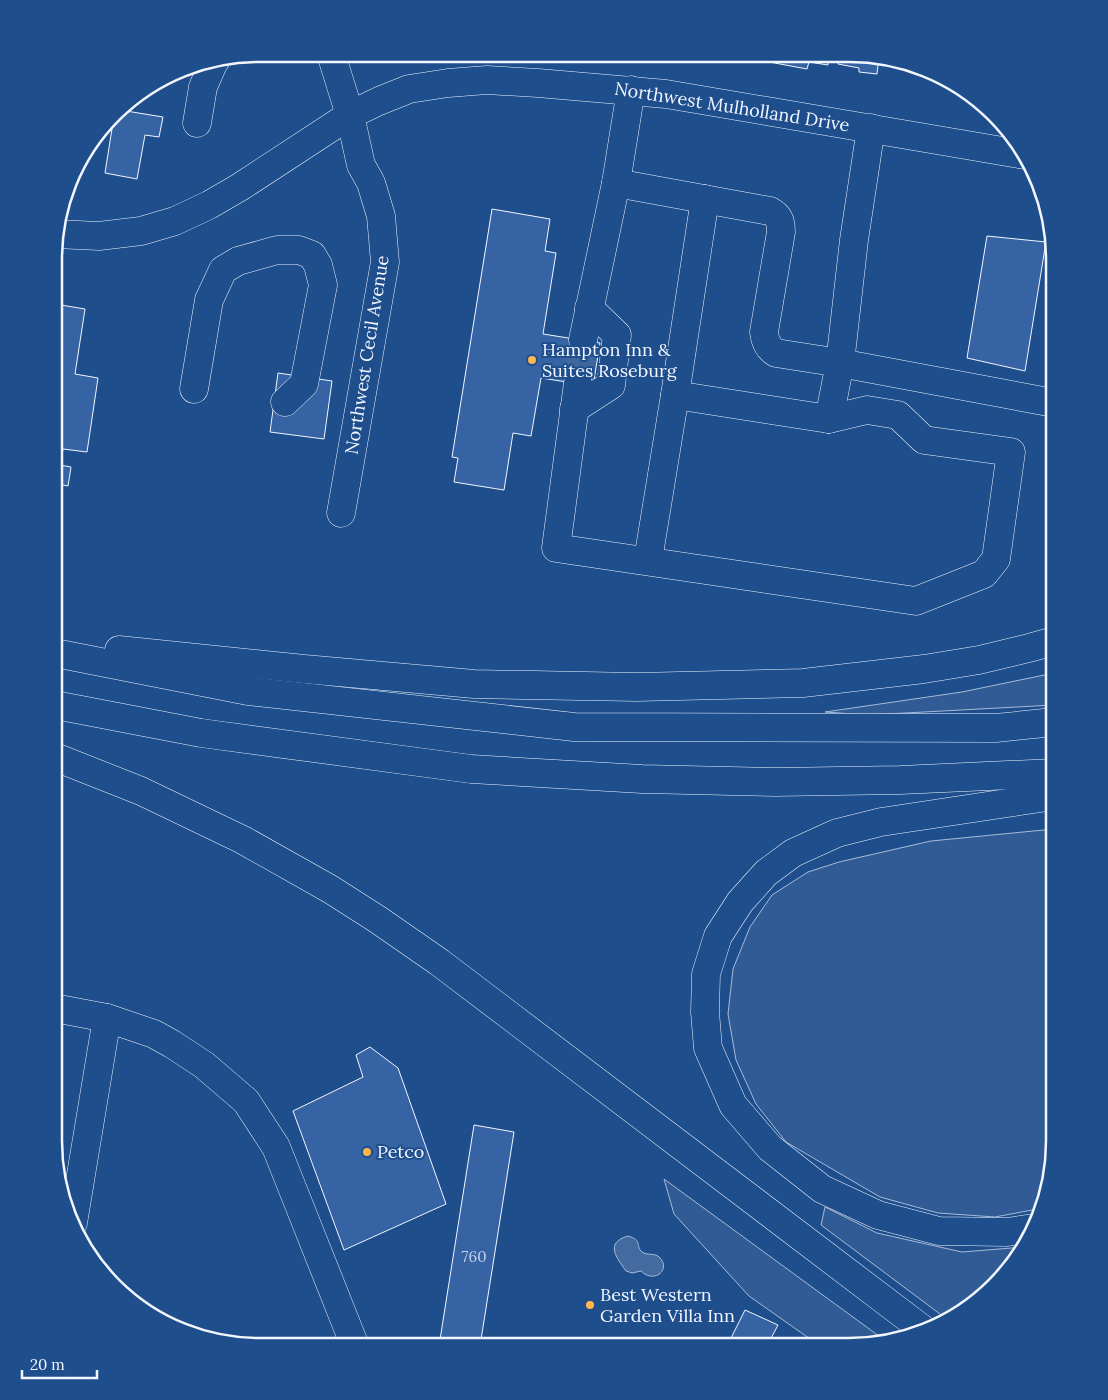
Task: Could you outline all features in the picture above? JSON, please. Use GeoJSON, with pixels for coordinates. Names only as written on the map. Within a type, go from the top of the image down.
{"type":"FeatureCollection","features":[{"type":"Feature","properties":{"kind":"main road","name":"Northwest Cecil Avenue"},"geometry":{"type":"LineString","coordinates":[[333,62],[350,115],[362,164],[371,183],[381,216],[384,262],[341,513]]}},
{"type":"Feature","properties":{"kind":"main road"},"geometry":{"type":"LineString","coordinates":[[197,123],[203,87],[211,68]]}},
{"type":"Feature","properties":{"kind":"main road","name":"Northwest Mulholland Drive"},"geometry":{"type":"LineString","coordinates":[[64,234],[99,236],[141,231],[175,221],[209,206],[350,115],[409,89],[448,83],[488,80],[666,94],[1014,153]]}},
{"type":"Feature","properties":{"kind":"main road"},"geometry":{"type":"LineString","coordinates":[[583,340],[616,182],[631,90]]}},
{"type":"Feature","properties":{"kind":"main road"},"geometry":{"type":"LineString","coordinates":[[829,419],[840,363],[854,240],[871,128]]}},
{"type":"Feature","properties":{"kind":"main road"},"geometry":{"type":"LineString","coordinates":[[616,182],[770,211],[777,215],[781,223],[781,232],[764,332],[764,340],[769,349],[776,353],[1046,402]]}},
{"type":"Feature","properties":{"kind":"main road"},"geometry":{"type":"LineString","coordinates":[[648,560],[705,199]]}},
{"type":"Feature","properties":{"kind":"main road"},"geometry":{"type":"LineString","coordinates":[[194,389],[209,300],[223,270],[238,261],[277,250],[299,250],[312,254],[318,265],[323,284],[304,384],[285,402]]}},
{"type":"Feature","properties":{"kind":"main road"},"geometry":{"type":"LineString","coordinates":[[589,308],[618,335],[611,385],[576,396],[556,548],[916,600],[984,574],[996,559],[1011,452],[924,440],[898,415],[867,410],[829,419],[675,395]]}},
{"type":"Feature","properties":{"kind":"main road"},"geometry":{"type":"LineString","coordinates":[[62,645],[474,684],[637,688],[802,683],[924,669],[970,661],[1046,643]]}},
{"type":"Feature","properties":{"kind":"main road"},"geometry":{"type":"LineString","coordinates":[[62,653],[248,692],[574,727],[996,728],[1046,723]]}},
{"type":"Feature","properties":{"kind":"main road"},"geometry":{"type":"LineString","coordinates":[[62,706],[201,733],[471,769],[642,779],[776,782],[900,780],[1046,773]]}},
{"type":"Feature","properties":{"kind":"main road"},"geometry":{"type":"LineString","coordinates":[[62,759],[141,791],[242,840],[330,889],[378,919],[439,962],[917,1325]]}},
{"type":"Feature","properties":{"kind":"main road"},"geometry":{"type":"LineString","coordinates":[[1024,1229],[1007,1232],[939,1231],[878,1216],[822,1188],[770,1148],[733,1104],[708,1048],[705,1012],[706,974],[718,936],[740,902],[766,873],[793,853],[837,833],[882,822],[1046,797]]}},
{"type":"Feature","properties":{"kind":"main road"},"geometry":{"type":"LineString","coordinates":[[62,1010],[107,1018],[154,1034],[204,1065],[246,1101],[276,1147],[351,1338]]}},
{"type":"Feature","properties":{"kind":"main road"},"geometry":{"type":"LineString","coordinates":[[75,1210],[107,1018]]}},
{"type":"Feature","properties":{"kind":"shaded area"},"geometry":{"type":"Polygon","coordinates":[[[1046,675],[1046,705],[868,715],[825,712],[962,692],[1046,675]]]}},
{"type":"Feature","properties":{"kind":"shaded area"},"geometry":{"type":"Polygon","coordinates":[[[1046,830],[1046,1141],[1042,1179],[1033,1210],[995,1217],[938,1213],[880,1197],[786,1142],[756,1104],[736,1060],[728,1014],[733,969],[750,927],[772,895],[808,872],[839,862],[931,841],[1046,830]]]}},
{"type":"Feature","properties":{"kind":"shaded area"},"geometry":{"type":"Polygon","coordinates":[[[664,1179],[878,1335],[809,1338],[749,1296],[674,1214],[664,1179]]]}},
{"type":"Feature","properties":{"kind":"shaded area"},"geometry":{"type":"Polygon","coordinates":[[[825,1207],[877,1233],[962,1252],[1013,1248],[997,1271],[979,1289],[941,1314],[821,1225],[825,1207]]]}},
{"type":"Feature","properties":{"kind":"shaded area"},"geometry":{"type":"Polygon","coordinates":[[[628,1236],[636,1239],[642,1252],[656,1255],[660,1258],[664,1267],[660,1274],[651,1276],[641,1271],[632,1273],[626,1271],[616,1256],[614,1247],[621,1239],[628,1236]]]}},
{"type":"Feature","properties":{"kind":"building"},"geometry":{"type":"Polygon","coordinates":[[[769,62],[809,62],[807,69],[769,62]]]}},
{"type":"Feature","properties":{"kind":"building"},"geometry":{"type":"Polygon","coordinates":[[[809,62],[828,62],[828,65],[809,62]]]}},
{"type":"Feature","properties":{"kind":"building"},"geometry":{"type":"Polygon","coordinates":[[[838,62],[849,62],[878,65],[877,74],[859,72],[859,68],[838,64],[838,62]]]}},
{"type":"Feature","properties":{"kind":"building"},"geometry":{"type":"Polygon","coordinates":[[[129,111],[163,117],[159,137],[145,135],[137,179],[105,173],[112,128],[129,111]]]}},
{"type":"Feature","properties":{"kind":"building","name":"Hampton Inn & Suites Roseburg"},"geometry":{"type":"Polygon","coordinates":[[[492,209],[550,219],[545,251],[556,253],[543,334],[600,343],[593,386],[541,378],[531,436],[513,433],[504,490],[454,482],[458,458],[452,457],[492,209]]]}},
{"type":"Feature","properties":{"kind":"building"},"geometry":{"type":"Polygon","coordinates":[[[987,236],[1045,242],[1025,371],[967,358],[987,236]]]}},
{"type":"Feature","properties":{"kind":"building"},"geometry":{"type":"Polygon","coordinates":[[[62,305],[85,309],[75,374],[98,378],[87,452],[63,449],[62,454],[62,305]]]}},
{"type":"Feature","properties":{"kind":"building"},"geometry":{"type":"Polygon","coordinates":[[[278,373],[332,381],[324,439],[270,432],[278,373]]]}},
{"type":"Feature","properties":{"kind":"building"},"geometry":{"type":"Polygon","coordinates":[[[62,465],[71,467],[68,486],[62,485],[62,465]]]}},
{"type":"Feature","properties":{"kind":"building"},"geometry":{"type":"Polygon","coordinates":[[[370,1047],[398,1068],[446,1204],[344,1250],[293,1111],[363,1077],[356,1055],[370,1047]]]}},
{"type":"Feature","properties":{"kind":"building"},"geometry":{"type":"Polygon","coordinates":[[[474,1125],[514,1132],[481,1338],[440,1338],[474,1125]]]}},
{"type":"Feature","properties":{"kind":"building"},"geometry":{"type":"Polygon","coordinates":[[[745,1310],[778,1325],[771,1338],[731,1338],[745,1310]]]}},
{"type":"Feature","properties":{"kind":"tunnel"},"geometry":{"type":"LineString","coordinates":[[578,383],[583,340]]}},
{"type":"Feature","properties":{"kind":"place","name":"Hampton Inn & Suites Roseburg"},"geometry":{"type":"Point","coordinates":[532,360]}},
{"type":"Feature","properties":{"kind":"place","name":"Petco"},"geometry":{"type":"Point","coordinates":[367,1152]}},
{"type":"Feature","properties":{"kind":"place","name":"Best Western Garden Villa Inn"},"geometry":{"type":"Point","coordinates":[590,1305]}}]}
